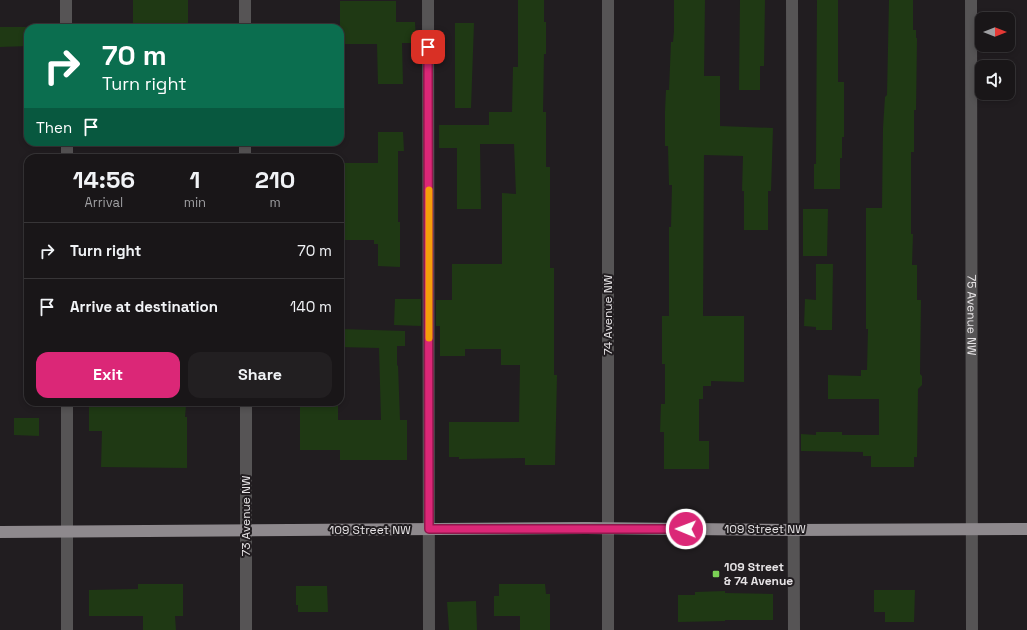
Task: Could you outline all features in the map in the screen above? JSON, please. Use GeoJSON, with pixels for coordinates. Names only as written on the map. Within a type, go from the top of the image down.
{"type":"FeatureCollection","features":[{"type":"Feature","properties":{"kind":"main road","name":"109 Street NW"},"geometry":{"type":"LineString","coordinates":[[0,532],[608,528],[795,530],[1027,529]]}},
{"type":"Feature","properties":{"kind":"street"},"geometry":{"type":"LineString","coordinates":[[66,0],[66,24]]}},
{"type":"Feature","properties":{"kind":"street"},"geometry":{"type":"LineString","coordinates":[[245,0],[245,24]]}},
{"type":"Feature","properties":{"kind":"street"},"geometry":{"type":"LineString","coordinates":[[428,0],[429,630]]}},
{"type":"Feature","properties":{"kind":"street","name":"74 Avenue NW"},"geometry":{"type":"LineString","coordinates":[[608,0],[608,630]]}},
{"type":"Feature","properties":{"kind":"street"},"geometry":{"type":"LineString","coordinates":[[792,0],[795,530],[794,630]]}},
{"type":"Feature","properties":{"kind":"street","name":"75 Avenue NW"},"geometry":{"type":"LineString","coordinates":[[971,0],[972,630]]}},
{"type":"Feature","properties":{"kind":"street"},"geometry":{"type":"LineString","coordinates":[[67,406],[67,630]]}},
{"type":"Feature","properties":{"kind":"street","name":"73 Avenue NW"},"geometry":{"type":"LineString","coordinates":[[246,406],[246,630]]}},
{"type":"Feature","properties":{"kind":"building"},"geometry":{"type":"Polygon","coordinates":[[[133,0],[188,0],[188,24],[133,24],[133,0]]]}},
{"type":"Feature","properties":{"kind":"building"},"geometry":{"type":"Polygon","coordinates":[[[518,0],[544,0],[544,22],[546,22],[543,112],[546,112],[546,167],[550,167],[550,268],[554,268],[554,375],[557,375],[555,465],[525,465],[525,458],[459,459],[459,457],[449,457],[449,422],[519,422],[520,365],[501,365],[501,349],[465,349],[465,356],[440,356],[440,326],[436,326],[436,300],[452,300],[452,264],[502,264],[502,193],[516,194],[514,144],[480,144],[481,209],[457,209],[457,148],[439,148],[439,125],[489,125],[489,112],[512,112],[513,67],[518,67],[518,0]]]}},
{"type":"Feature","properties":{"kind":"building"},"geometry":{"type":"Polygon","coordinates":[[[674,0],[705,0],[704,76],[720,76],[720,126],[773,128],[771,191],[768,191],[768,230],[744,230],[744,191],[742,191],[743,156],[704,155],[703,316],[744,316],[744,382],[711,381],[711,386],[703,386],[703,399],[699,399],[699,441],[709,441],[709,469],[664,469],[664,432],[660,432],[661,404],[665,404],[665,364],[662,364],[662,316],[669,316],[669,227],[671,227],[672,185],[669,185],[668,146],[665,146],[665,111],[666,90],[669,90],[671,42],[673,42],[674,31],[674,0]]]}},
{"type":"Feature","properties":{"kind":"building"},"geometry":{"type":"Polygon","coordinates":[[[740,0],[765,0],[764,66],[760,66],[760,90],[739,90],[740,0]]]}},
{"type":"Feature","properties":{"kind":"building"},"geometry":{"type":"Polygon","coordinates":[[[817,0],[838,0],[838,82],[844,82],[844,137],[842,137],[842,158],[840,158],[840,189],[814,189],[814,164],[816,164],[817,0]]]}},
{"type":"Feature","properties":{"kind":"building"},"geometry":{"type":"Polygon","coordinates":[[[889,0],[913,0],[913,30],[916,30],[917,38],[914,152],[911,152],[911,234],[913,234],[912,265],[917,265],[917,300],[921,300],[920,374],[922,376],[922,385],[918,389],[917,457],[914,457],[914,467],[871,467],[871,456],[863,456],[863,452],[801,451],[801,434],[816,435],[816,432],[842,432],[842,435],[879,435],[879,399],[828,399],[828,375],[861,376],[861,370],[867,370],[868,329],[866,329],[866,208],[882,208],[883,128],[885,97],[887,95],[889,0]]]}},
{"type":"Feature","properties":{"kind":"building"},"geometry":{"type":"Polygon","coordinates":[[[340,1],[396,1],[396,22],[415,22],[416,43],[402,43],[403,84],[378,84],[377,44],[344,44],[344,24],[340,24],[340,1]]]}},
{"type":"Feature","properties":{"kind":"building"},"geometry":{"type":"Polygon","coordinates":[[[455,23],[474,23],[471,108],[455,108],[455,23]]]}},
{"type":"Feature","properties":{"kind":"building"},"geometry":{"type":"Polygon","coordinates":[[[0,27],[24,27],[24,46],[0,47],[0,27]]]}},
{"type":"Feature","properties":{"kind":"building"},"geometry":{"type":"Polygon","coordinates":[[[378,132],[403,132],[404,151],[398,151],[398,222],[400,222],[400,267],[378,266],[378,244],[374,244],[374,240],[344,240],[344,163],[378,163],[378,132]]]}},
{"type":"Feature","properties":{"kind":"building"},"geometry":{"type":"Polygon","coordinates":[[[803,209],[828,209],[827,256],[803,256],[803,209]]]}},
{"type":"Feature","properties":{"kind":"building"},"geometry":{"type":"Polygon","coordinates":[[[816,264],[833,264],[832,330],[816,330],[816,327],[804,326],[805,299],[816,300],[816,264]]]}},
{"type":"Feature","properties":{"kind":"building"},"geometry":{"type":"Polygon","coordinates":[[[395,299],[421,299],[421,326],[394,325],[395,299]]]}},
{"type":"Feature","properties":{"kind":"building"},"geometry":{"type":"Polygon","coordinates":[[[344,329],[405,331],[405,346],[397,346],[397,366],[398,365],[400,420],[407,420],[407,460],[340,460],[340,450],[300,450],[300,406],[338,406],[338,420],[381,420],[379,348],[344,347],[344,329]]]}},
{"type":"Feature","properties":{"kind":"building"},"geometry":{"type":"Polygon","coordinates":[[[89,406],[186,406],[187,468],[101,467],[102,431],[89,431],[89,406]]]}},
{"type":"Feature","properties":{"kind":"building"},"geometry":{"type":"Polygon","coordinates":[[[14,418],[39,418],[39,436],[14,435],[14,418]]]}},
{"type":"Feature","properties":{"kind":"building"},"geometry":{"type":"Polygon","coordinates":[[[138,584],[183,584],[183,616],[175,616],[176,630],[143,630],[143,616],[89,616],[89,590],[138,589],[138,584]]]}},
{"type":"Feature","properties":{"kind":"building"},"geometry":{"type":"Polygon","coordinates":[[[499,584],[545,584],[546,594],[550,594],[550,630],[520,630],[520,616],[494,616],[494,596],[499,596],[499,584]]]}},
{"type":"Feature","properties":{"kind":"building"},"geometry":{"type":"Polygon","coordinates":[[[296,586],[327,586],[328,612],[298,612],[298,605],[296,605],[296,586]]]}},
{"type":"Feature","properties":{"kind":"building"},"geometry":{"type":"Polygon","coordinates":[[[874,590],[915,590],[914,622],[885,622],[885,612],[874,612],[874,590]]]}},
{"type":"Feature","properties":{"kind":"building"},"geometry":{"type":"Polygon","coordinates":[[[725,591],[725,593],[773,594],[773,620],[678,622],[678,595],[695,595],[695,592],[725,591]]]}},
{"type":"Feature","properties":{"kind":"building"},"geometry":{"type":"Polygon","coordinates":[[[476,601],[477,630],[449,630],[447,602],[476,601]]]}},
{"type":"Feature","properties":{"kind":"slow traffic"},"geometry":{"type":"LineString","coordinates":[[429,190],[429,338]]}},
{"type":"Feature","properties":{"kind":"place","name":"109 Street & 74 Avenue"},"geometry":{"type":"Point","coordinates":[716,574]}},
{"type":"Feature","properties":{"kind":"route"},"geometry":{"type":"LineString","coordinates":[[428,47],[429,529],[686,529]]}}]}
